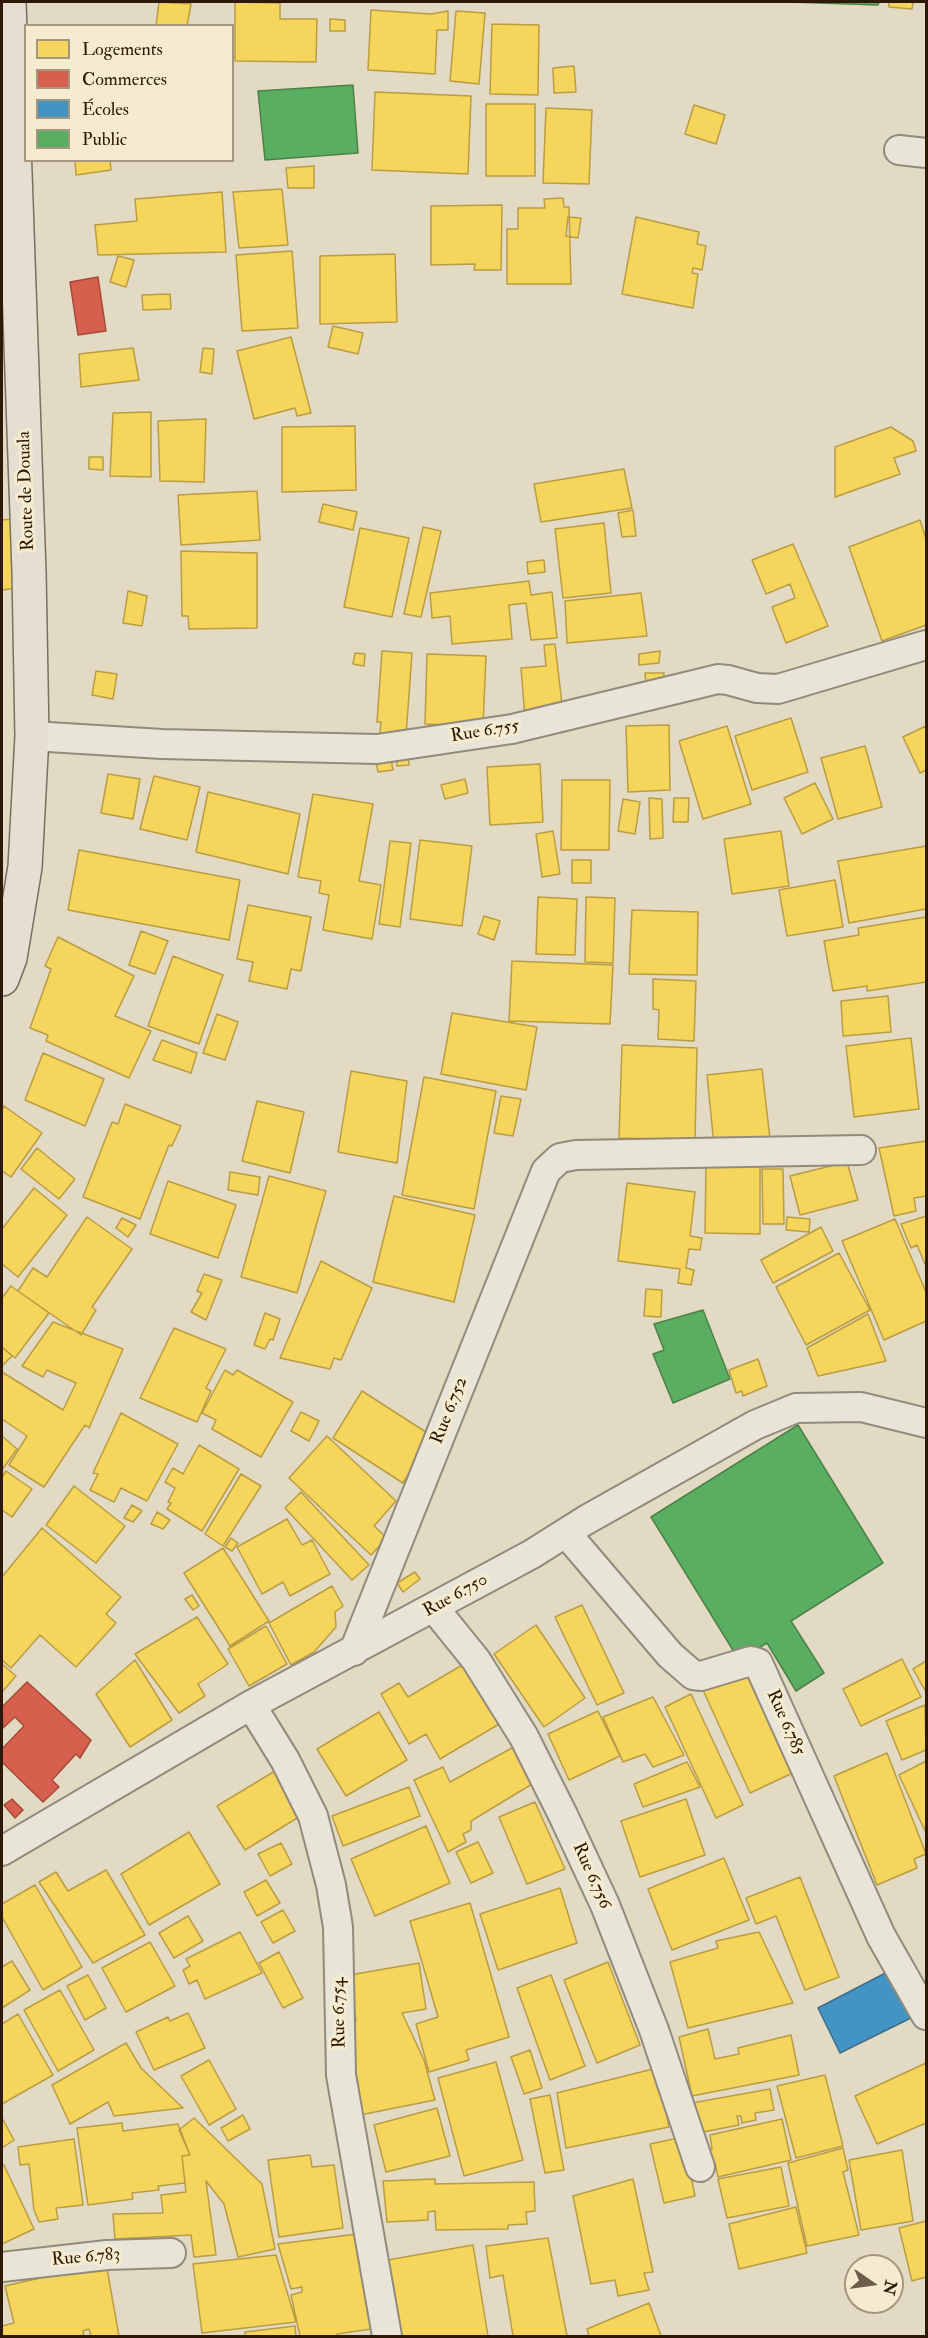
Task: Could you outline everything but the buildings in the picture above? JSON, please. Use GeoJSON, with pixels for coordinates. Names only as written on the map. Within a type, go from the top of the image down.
{"type":"FeatureCollection","features":[{"type":"Feature","properties":{"kind":"highway","name":"Route de Douala"},"geometry":{"type":"LineString","coordinates":[[2,979],[10,958],[25,867],[32,735],[29,572],[9,2]]}},
{"type":"Feature","properties":{"kind":"street"},"geometry":{"type":"LineString","coordinates":[[899,150],[927,153]]}},
{"type":"Feature","properties":{"kind":"street","name":"Rue 6.755"},"geometry":{"type":"LineString","coordinates":[[32,735],[162,744],[377,749],[512,729],[718,679],[757,688],[778,689],[927,645]]}},
{"type":"Feature","properties":{"kind":"street","name":"Rue 6.752"},"geometry":{"type":"LineString","coordinates":[[354,1651],[546,1171],[560,1158],[576,1155],[861,1150]]}},
{"type":"Feature","properties":{"kind":"street","name":"Rue 6.750"},"geometry":{"type":"LineString","coordinates":[[2,1851],[251,1705],[434,1608],[755,1425],[796,1408],[861,1407],[927,1423]]}},
{"type":"Feature","properties":{"kind":"street","name":"Rue 6.785"},"geometry":{"type":"LineString","coordinates":[[566,1533],[670,1655],[693,1675],[701,1676],[751,1661],[758,1663],[881,1936],[927,2014]]}},
{"type":"Feature","properties":{"kind":"street","name":"Rue 6.756"},"geometry":{"type":"LineString","coordinates":[[434,1608],[476,1660],[506,1708],[524,1737],[563,1815],[605,1905],[650,2020],[700,2167]]}},
{"type":"Feature","properties":{"kind":"street","name":"Rue 6.754"},"geometry":{"type":"LineString","coordinates":[[251,1705],[285,1760],[313,1816],[331,1885],[338,1927],[341,2075],[387,2337]]}},
{"type":"Feature","properties":{"kind":"street","name":"Rue 6.783"},"geometry":{"type":"LineString","coordinates":[[2,2267],[107,2255],[171,2253]]}}]}
